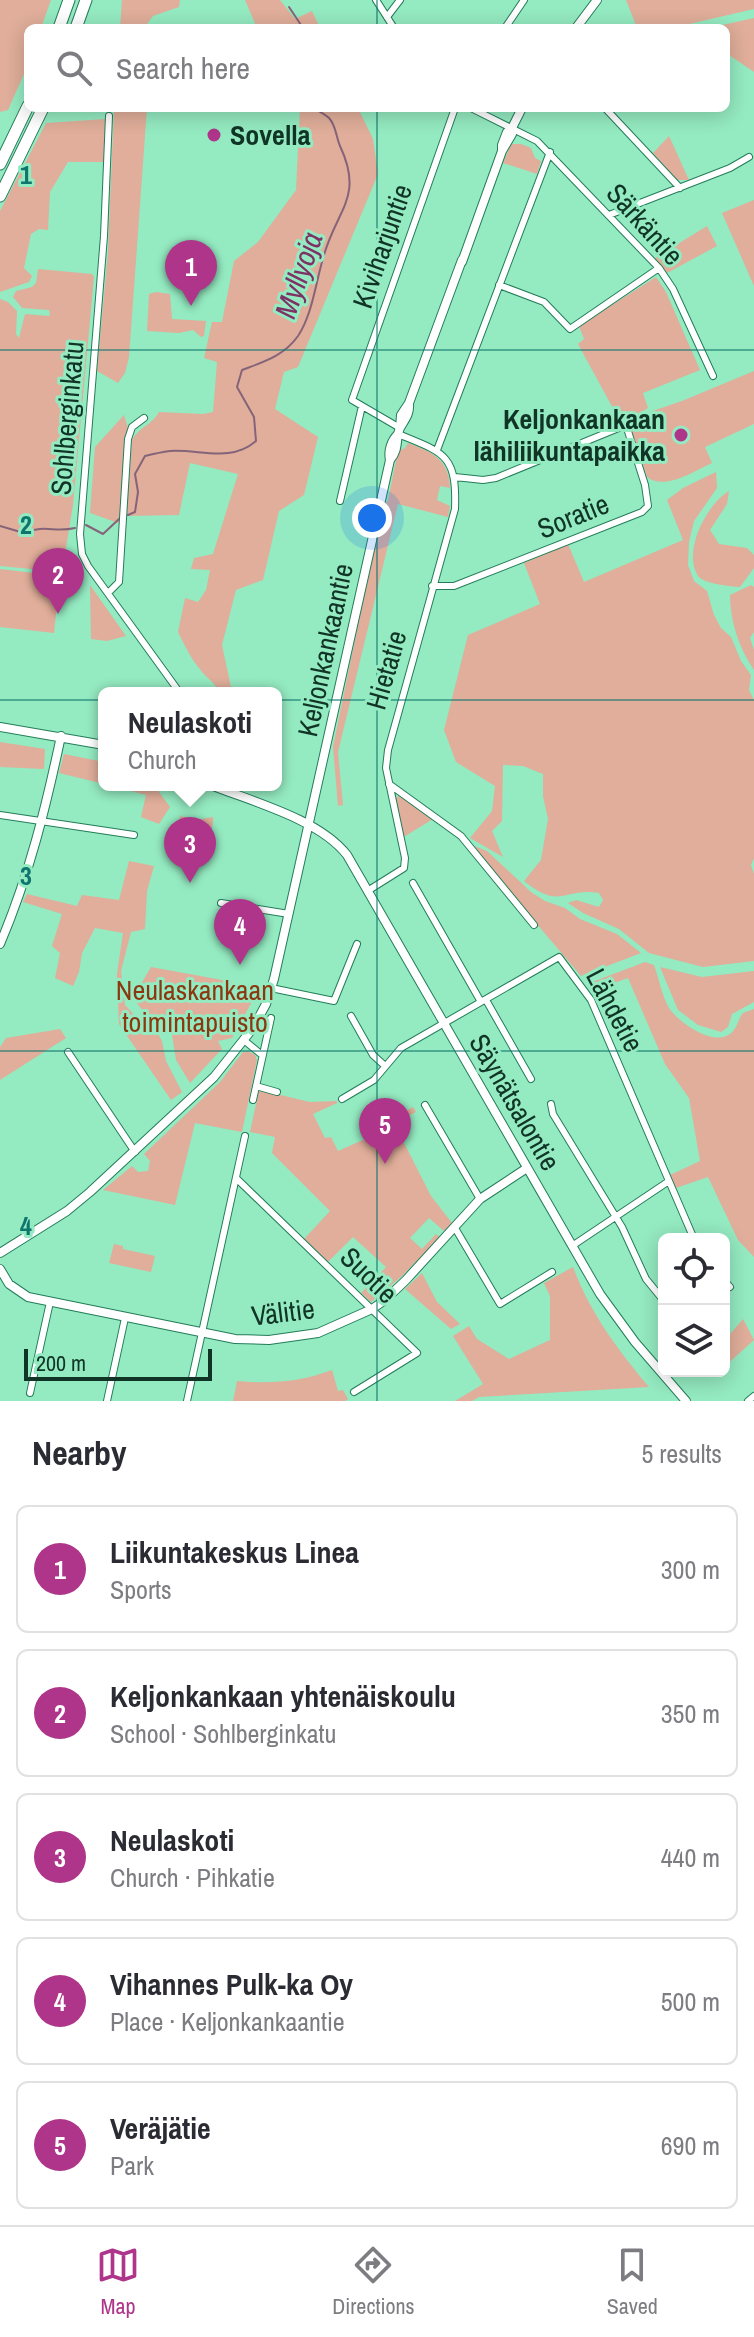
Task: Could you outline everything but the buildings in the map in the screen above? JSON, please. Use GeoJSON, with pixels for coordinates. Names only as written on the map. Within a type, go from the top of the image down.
{"type":"FeatureCollection","features":[{"type":"Feature","properties":{"kind":"highway"},"geometry":{"type":"LineString","coordinates":[[60,24],[69,0]]}},
{"type":"Feature","properties":{"kind":"highway"},"geometry":{"type":"LineString","coordinates":[[77,24],[86,0]]}},
{"type":"Feature","properties":{"kind":"highway"},"geometry":{"type":"LineString","coordinates":[[0,164],[25,112]]}},
{"type":"Feature","properties":{"kind":"highway"},"geometry":{"type":"LineString","coordinates":[[0,196],[41,112]]}},
{"type":"Feature","properties":{"kind":"main road"},"geometry":{"type":"LineString","coordinates":[[579,24],[597,0]]}},
{"type":"Feature","properties":{"kind":"main road","name":"Keljonkankaantie"},"geometry":{"type":"LineString","coordinates":[[0,1253],[67,1211],[135,1152],[214,1077],[245,1041],[266,1004],[289,914],[390,460],[399,440],[401,415],[409,403],[502,151],[507,146],[520,112]]}},
{"type":"Feature","properties":{"kind":"main road"},"geometry":{"type":"LineString","coordinates":[[0,727],[98,744]]}},
{"type":"Feature","properties":{"kind":"main road"},"geometry":{"type":"LineString","coordinates":[[0,944],[17,905],[43,820],[61,736]]}},
{"type":"Feature","properties":{"kind":"main road","name":"Säynätsalontie"},"geometry":{"type":"LineString","coordinates":[[225,791],[309,826],[342,849],[369,890],[600,1294],[635,1342],[686,1401]]}},
{"type":"Feature","properties":{"kind":"main road","name":"Välitie"},"geometry":{"type":"LineString","coordinates":[[0,1269],[19,1293],[50,1302],[235,1339],[290,1338],[338,1326],[372,1309],[406,1280],[480,1199],[527,1168]]}},
{"type":"Feature","properties":{"kind":"street"},"geometry":{"type":"LineString","coordinates":[[376,0],[391,24]]}},
{"type":"Feature","properties":{"kind":"street"},"geometry":{"type":"LineString","coordinates":[[387,17],[400,0]]}},
{"type":"Feature","properties":{"kind":"street"},"geometry":{"type":"LineString","coordinates":[[508,24],[524,0]]}},
{"type":"Feature","properties":{"kind":"street","name":"Kiviharjuntie"},"geometry":{"type":"LineString","coordinates":[[362,406],[352,400],[454,112]]}},
{"type":"Feature","properties":{"kind":"street","name":"Särkäntie"},"geometry":{"type":"LineString","coordinates":[[479,112],[526,134],[550,152],[659,268],[673,289],[713,376]]}},
{"type":"Feature","properties":{"kind":"street"},"geometry":{"type":"LineString","coordinates":[[609,112],[680,188]]}},
{"type":"Feature","properties":{"kind":"street","name":"Sohlberginkatu"},"geometry":{"type":"LineString","coordinates":[[109,116],[104,236],[80,534],[82,554],[176,687]]}},
{"type":"Feature","properties":{"kind":"street"},"geometry":{"type":"LineString","coordinates":[[437,450],[550,152]]}},
{"type":"Feature","properties":{"kind":"street"},"geometry":{"type":"LineString","coordinates":[[609,215],[730,168],[749,157]]}},
{"type":"Feature","properties":{"kind":"street"},"geometry":{"type":"LineString","coordinates":[[499,285],[544,302],[570,329],[659,268]]}},
{"type":"Feature","properties":{"kind":"street"},"geometry":{"type":"LineString","coordinates":[[340,501],[362,406],[399,431],[437,450],[455,477]]}},
{"type":"Feature","properties":{"kind":"street"},"geometry":{"type":"LineString","coordinates":[[108,593],[119,582],[128,440],[132,427],[144,418]]}},
{"type":"Feature","properties":{"kind":"street","name":"Soratie"},"geometry":{"type":"LineString","coordinates":[[432,586],[454,586],[647,508],[645,485],[626,425],[496,478],[455,477]]}},
{"type":"Feature","properties":{"kind":"street","name":"Hietatie"},"geometry":{"type":"LineString","coordinates":[[369,890],[404,868],[405,858],[386,768],[390,735],[455,509],[455,477]]}},
{"type":"Feature","properties":{"kind":"street"},"geometry":{"type":"LineString","coordinates":[[389,784],[461,836],[534,925]]}},
{"type":"Feature","properties":{"kind":"street"},"geometry":{"type":"LineString","coordinates":[[0,815],[134,835]]}},
{"type":"Feature","properties":{"kind":"street"},"geometry":{"type":"LineString","coordinates":[[413,883],[531,1079]]}},
{"type":"Feature","properties":{"kind":"street"},"geometry":{"type":"LineString","coordinates":[[221,903],[289,914]]}},
{"type":"Feature","properties":{"kind":"street"},"geometry":{"type":"LineString","coordinates":[[271,988],[334,1001],[357,944]]}},
{"type":"Feature","properties":{"kind":"street","name":"Lähdetie"},"geometry":{"type":"LineString","coordinates":[[342,1099],[374,1080],[401,1048],[559,957],[591,1000],[691,1233]]}},
{"type":"Feature","properties":{"kind":"street"},"geometry":{"type":"LineString","coordinates":[[351,1016],[373,1055],[384,1065]]}},
{"type":"Feature","properties":{"kind":"street"},"geometry":{"type":"LineString","coordinates":[[253,1100],[271,1018]]}},
{"type":"Feature","properties":{"kind":"street"},"geometry":{"type":"LineString","coordinates":[[245,1041],[262,1055]]}},
{"type":"Feature","properties":{"kind":"street"},"geometry":{"type":"LineString","coordinates":[[68,1052],[135,1152]]}},
{"type":"Feature","properties":{"kind":"street"},"geometry":{"type":"LineString","coordinates":[[256,1086],[277,1092]]}},
{"type":"Feature","properties":{"kind":"street"},"geometry":{"type":"LineString","coordinates":[[551,1104],[553,1114],[615,1217],[646,1279],[658,1294]]}},
{"type":"Feature","properties":{"kind":"street"},"geometry":{"type":"LineString","coordinates":[[425,1105],[480,1199]]}},
{"type":"Feature","properties":{"kind":"street"},"geometry":{"type":"LineString","coordinates":[[187,1401],[245,1136]]}},
{"type":"Feature","properties":{"kind":"street","name":"Suotie"},"geometry":{"type":"LineString","coordinates":[[236,1178],[417,1353],[354,1392]]}},
{"type":"Feature","properties":{"kind":"street"},"geometry":{"type":"LineString","coordinates":[[572,1246],[669,1181]]}},
{"type":"Feature","properties":{"kind":"street"},"geometry":{"type":"LineString","coordinates":[[455,1228],[500,1304],[552,1272]]}},
{"type":"Feature","properties":{"kind":"street"},"geometry":{"type":"LineString","coordinates":[[30,1393],[50,1302]]}},
{"type":"Feature","properties":{"kind":"street"},"geometry":{"type":"LineString","coordinates":[[107,1401],[125,1318]]}},
{"type":"Feature","properties":{"kind":"street"},"geometry":{"type":"LineString","coordinates":[[748,1401],[754,1396]]}},
{"type":"Feature","properties":{"kind":"green space"},"geometry":{"type":"Polygon","coordinates":[[[0,0],[51,0],[42,24],[24,24],[24,74],[8,110],[0,112],[0,0]]]}},
{"type":"Feature","properties":{"kind":"green space"},"geometry":{"type":"Polygon","coordinates":[[[122,0],[180,0],[179,7],[153,16],[147,24],[120,24],[122,0]]]}},
{"type":"Feature","properties":{"kind":"green space"},"geometry":{"type":"Polygon","coordinates":[[[245,0],[280,0],[295,19],[312,11],[318,24],[255,24],[245,0]]]}},
{"type":"Feature","properties":{"kind":"green space"},"geometry":{"type":"Polygon","coordinates":[[[626,0],[754,0],[754,9],[689,24],[635,24],[626,0]]]}},
{"type":"Feature","properties":{"kind":"green space"},"geometry":{"type":"Polygon","coordinates":[[[754,18],[754,72],[730,56],[730,24],[727,24],[754,18]]]}},
{"type":"Feature","properties":{"kind":"green space"},"geometry":{"type":"Polygon","coordinates":[[[114,112],[147,112],[129,357],[125,373],[118,383],[97,371],[108,252],[114,112]]]}},
{"type":"Feature","properties":{"kind":"green space"},"geometry":{"type":"Polygon","coordinates":[[[300,112],[360,112],[373,139],[378,174],[298,367],[284,372],[275,409],[318,437],[304,495],[279,511],[263,580],[236,590],[222,645],[231,687],[216,687],[196,664],[178,632],[185,598],[198,602],[206,590],[210,570],[191,569],[194,558],[213,554],[238,474],[190,463],[179,515],[126,516],[132,440],[159,412],[213,412],[217,362],[204,358],[212,322],[222,322],[234,261],[258,242],[296,190],[300,112]]]}},
{"type":"Feature","properties":{"kind":"green space"},"geometry":{"type":"Polygon","coordinates":[[[105,119],[104,162],[68,162],[50,192],[48,230],[39,229],[31,234],[24,268],[32,276],[29,282],[0,292],[0,211],[46,123],[105,119]]]}},
{"type":"Feature","properties":{"kind":"green space"},"geometry":{"type":"Polygon","coordinates":[[[669,136],[689,180],[677,180],[653,153],[669,136]]]}},
{"type":"Feature","properties":{"kind":"green space"},"geometry":{"type":"Polygon","coordinates":[[[511,144],[531,148],[535,158],[541,161],[537,174],[503,163],[511,144]]]}},
{"type":"Feature","properties":{"kind":"green space"},"geometry":{"type":"Polygon","coordinates":[[[754,200],[754,286],[722,213],[754,200]]]}},
{"type":"Feature","properties":{"kind":"green space"},"geometry":{"type":"Polygon","coordinates":[[[707,226],[717,246],[667,273],[655,258],[707,226]]]}},
{"type":"Feature","properties":{"kind":"green space"},"geometry":{"type":"Polygon","coordinates":[[[38,269],[92,274],[94,277],[73,505],[62,572],[0,566],[0,299],[17,311],[16,334],[19,338],[25,314],[50,316],[49,310],[22,308],[13,297],[16,291],[36,283],[38,269]]]}},
{"type":"Feature","properties":{"kind":"green space"},"geometry":{"type":"Polygon","coordinates":[[[656,277],[666,292],[700,370],[643,393],[648,408],[629,419],[754,371],[754,424],[705,447],[712,463],[680,478],[662,482],[647,477],[627,420],[621,423],[578,344],[584,339],[579,326],[656,277]]]}},
{"type":"Feature","properties":{"kind":"green space"},"geometry":{"type":"Polygon","coordinates":[[[149,294],[170,294],[172,319],[206,321],[204,336],[193,330],[179,333],[147,331],[149,294]]]}},
{"type":"Feature","properties":{"kind":"green space"},"geometry":{"type":"Polygon","coordinates":[[[124,415],[128,428],[121,524],[90,513],[95,447],[124,415]]]}},
{"type":"Feature","properties":{"kind":"green space"},"geometry":{"type":"Polygon","coordinates":[[[408,443],[443,463],[450,488],[440,486],[437,500],[450,506],[448,517],[398,504],[338,752],[343,805],[338,806],[333,747],[382,508],[388,500],[398,451],[408,443]]]}},
{"type":"Feature","properties":{"kind":"green space"},"geometry":{"type":"Polygon","coordinates":[[[716,472],[717,488],[694,521],[688,565],[694,581],[707,591],[714,615],[721,628],[731,637],[751,675],[749,690],[754,700],[754,858],[751,865],[754,874],[754,961],[703,967],[649,953],[619,929],[568,903],[576,900],[599,907],[603,900],[599,893],[546,895],[524,881],[541,860],[548,819],[543,796],[543,774],[523,766],[503,765],[502,821],[492,831],[503,857],[470,838],[492,811],[495,786],[456,762],[444,730],[468,635],[540,604],[524,563],[568,544],[584,582],[683,540],[667,500],[683,488],[716,472]]]}},
{"type":"Feature","properties":{"kind":"green space"},"geometry":{"type":"Polygon","coordinates":[[[729,491],[727,504],[710,530],[719,544],[747,548],[754,555],[754,568],[740,587],[705,581],[698,576],[694,566],[693,554],[699,529],[713,506],[729,491]]]}},
{"type":"Feature","properties":{"kind":"green space"},"geometry":{"type":"Polygon","coordinates":[[[0,569],[60,576],[54,633],[0,627],[0,569]]]}},
{"type":"Feature","properties":{"kind":"green space"},"geometry":{"type":"Polygon","coordinates":[[[90,585],[126,636],[107,641],[91,639],[90,585]]]}},
{"type":"Feature","properties":{"kind":"green space"},"geometry":{"type":"Polygon","coordinates":[[[751,585],[754,587],[754,632],[750,638],[754,650],[754,670],[736,634],[730,595],[751,585]]]}},
{"type":"Feature","properties":{"kind":"green space"},"geometry":{"type":"Polygon","coordinates":[[[0,742],[45,749],[44,769],[0,767],[0,742]]]}},
{"type":"Feature","properties":{"kind":"green space"},"geometry":{"type":"Polygon","coordinates":[[[64,754],[98,761],[98,783],[59,773],[64,754]]]}},
{"type":"Feature","properties":{"kind":"green space"},"geometry":{"type":"Polygon","coordinates":[[[131,791],[158,791],[170,807],[159,824],[141,817],[146,795],[131,791]]]}},
{"type":"Feature","properties":{"kind":"green space"},"geometry":{"type":"Polygon","coordinates":[[[400,795],[433,819],[402,838],[394,800],[400,795]]]}},
{"type":"Feature","properties":{"kind":"green space"},"geometry":{"type":"Polygon","coordinates":[[[180,816],[196,820],[213,817],[206,843],[196,856],[177,854],[180,816]]]}},
{"type":"Feature","properties":{"kind":"green space"},"geometry":{"type":"Polygon","coordinates":[[[469,844],[487,851],[545,901],[617,934],[641,953],[581,976],[469,844]]]}},
{"type":"Feature","properties":{"kind":"green space"},"geometry":{"type":"Polygon","coordinates":[[[129,861],[154,866],[147,891],[145,929],[131,932],[121,971],[125,1005],[139,1020],[157,1032],[162,1041],[166,1061],[182,1092],[171,1100],[119,1024],[117,974],[123,933],[95,928],[82,953],[73,986],[55,978],[60,953],[52,946],[62,914],[23,902],[27,894],[77,906],[82,895],[119,900],[129,861]]]}},
{"type":"Feature","properties":{"kind":"green space"},"geometry":{"type":"Polygon","coordinates":[[[645,962],[654,965],[669,1008],[681,1021],[699,1032],[718,1038],[727,1036],[743,1013],[754,1009],[754,1257],[738,1240],[708,1177],[676,1188],[670,1175],[700,1161],[689,1098],[665,1064],[628,978],[591,991],[587,984],[645,962]]]}},
{"type":"Feature","properties":{"kind":"green space","name":"Neulaskankaan toimintapuisto"},"geometry":{"type":"Polygon","coordinates":[[[151,967],[260,987],[232,1038],[218,1041],[222,1049],[190,1083],[176,1060],[172,1035],[148,1017],[136,1002],[137,991],[151,967]]]}},
{"type":"Feature","properties":{"kind":"green space"},"geometry":{"type":"Polygon","coordinates":[[[660,967],[702,977],[754,971],[754,1002],[732,1014],[728,1027],[721,1032],[698,1025],[678,1010],[660,967]]]}},
{"type":"Feature","properties":{"kind":"green space"},"geometry":{"type":"Polygon","coordinates":[[[60,1029],[66,1038],[0,1080],[0,1047],[6,1038],[60,1029]]]}},
{"type":"Feature","properties":{"kind":"green space"},"geometry":{"type":"Polygon","coordinates":[[[248,1051],[257,1060],[242,1132],[195,1123],[175,1205],[103,1190],[132,1166],[138,1172],[148,1171],[150,1161],[144,1154],[220,1082],[243,1052],[248,1051]]]}},
{"type":"Feature","properties":{"kind":"green space"},"geometry":{"type":"Polygon","coordinates":[[[259,1090],[310,1102],[337,1101],[313,1114],[325,1138],[331,1137],[338,1151],[374,1135],[372,1130],[413,1107],[416,1112],[400,1120],[397,1129],[431,1196],[452,1223],[444,1231],[429,1218],[410,1238],[422,1249],[436,1234],[440,1237],[371,1302],[361,1293],[386,1267],[353,1237],[328,1262],[304,1239],[330,1211],[272,1153],[275,1137],[250,1132],[259,1090]]]}},
{"type":"Feature","properties":{"kind":"green space"},"geometry":{"type":"Polygon","coordinates":[[[114,1244],[155,1256],[151,1272],[109,1263],[114,1244]]]}},
{"type":"Feature","properties":{"kind":"green space"},"geometry":{"type":"Polygon","coordinates":[[[573,1267],[606,1330],[649,1387],[455,1401],[483,1384],[453,1336],[469,1326],[477,1339],[509,1359],[550,1340],[550,1296],[544,1283],[573,1267]]]}},
{"type":"Feature","properties":{"kind":"green space"},"geometry":{"type":"Polygon","coordinates":[[[422,1273],[437,1302],[460,1324],[451,1329],[405,1289],[422,1273]]]}},
{"type":"Feature","properties":{"kind":"green space"},"geometry":{"type":"Polygon","coordinates":[[[743,1319],[754,1340],[730,1362],[730,1334],[743,1319]]]}},
{"type":"Feature","properties":{"kind":"green space"},"geometry":{"type":"Polygon","coordinates":[[[332,1370],[338,1391],[343,1390],[348,1399],[345,1401],[233,1401],[237,1381],[285,1381],[332,1370]]]}},
{"type":"Feature","properties":{"kind":"waterway","name":"Myllyoja"},"geometry":{"type":"LineString","coordinates":[[289,7],[300,24]]}},
{"type":"Feature","properties":{"kind":"waterway","name":"Myllyoja"},"geometry":{"type":"LineString","coordinates":[[128,515],[135,512],[138,492],[135,474],[145,456],[170,451],[236,452],[256,441],[254,417],[237,387],[242,370],[280,353],[298,336],[314,296],[329,239],[349,191],[347,163],[333,124],[320,112]]}},
{"type":"Feature","properties":{"kind":"waterway","name":"Myllyoja"},"geometry":{"type":"LineString","coordinates":[[86,525],[103,534],[119,519]]}},
{"type":"Feature","properties":{"kind":"waterway","name":"Myllyoja"},"geometry":{"type":"LineString","coordinates":[[0,526],[24,533],[38,529],[75,528]]}},
{"type":"Feature","properties":{"kind":"place","name":"Sovella"},"geometry":{"type":"Point","coordinates":[214,135]}},
{"type":"Feature","properties":{"kind":"place","name":"Liikuntakeskus Linea"},"geometry":{"type":"Point","coordinates":[191,306]}},
{"type":"Feature","properties":{"kind":"place","name":"Keljonkankaan lähiliikuntapaikka"},"geometry":{"type":"Point","coordinates":[681,435]}},
{"type":"Feature","properties":{"kind":"place","name":"Keljonkankaan yhtenäiskoulu"},"geometry":{"type":"Point","coordinates":[58,614]}},
{"type":"Feature","properties":{"kind":"place","name":"Neulaskoti"},"geometry":{"type":"Point","coordinates":[190,883]}},
{"type":"Feature","properties":{"kind":"place","name":"Vihannes Pulk-ka Oy"},"geometry":{"type":"Point","coordinates":[240,965]}},
{"type":"Feature","properties":{"kind":"place","name":"Veräjätie"},"geometry":{"type":"Point","coordinates":[385,1164]}}]}
